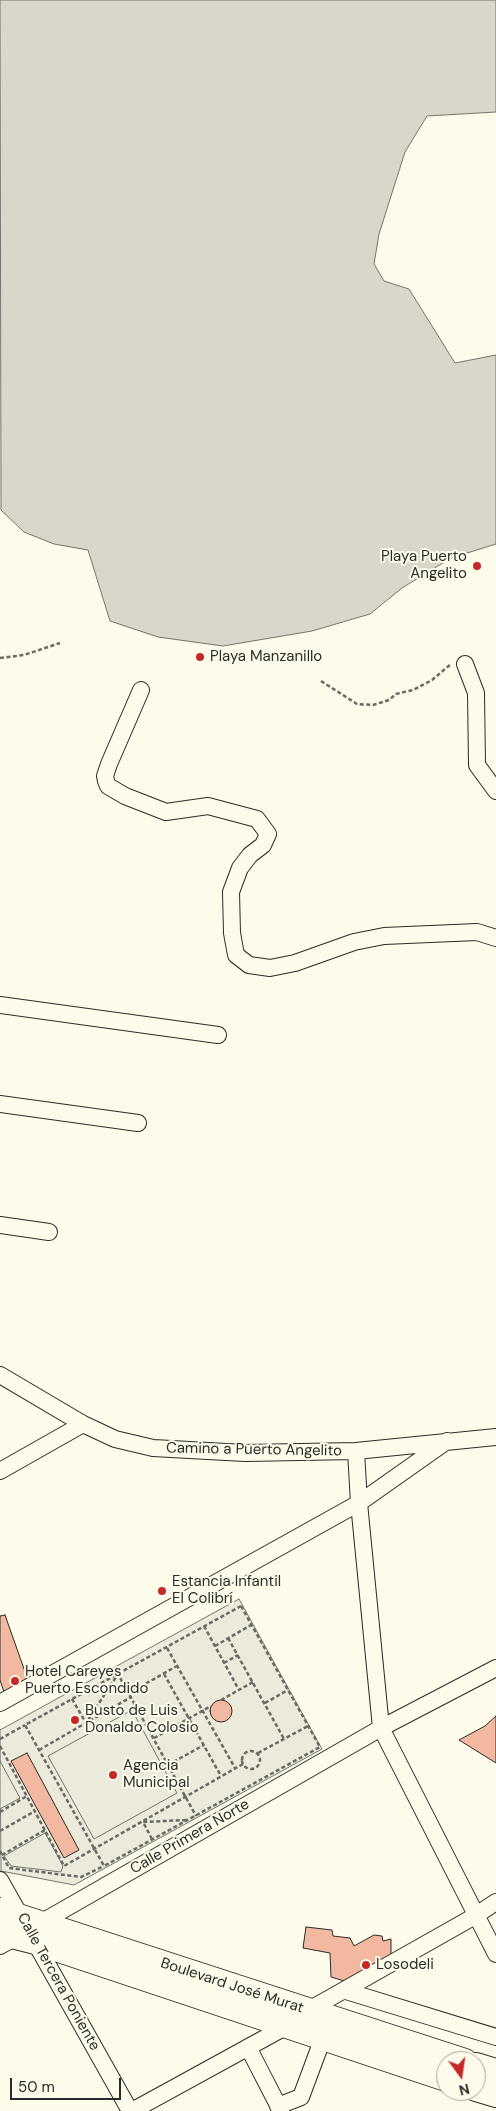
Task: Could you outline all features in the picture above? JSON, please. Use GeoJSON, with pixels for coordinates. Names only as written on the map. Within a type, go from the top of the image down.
{"type":"FeatureCollection","features":[{"type":"Feature","properties":{"kind":"highway","name":"Boulevard José Murat"},"geometry":{"type":"LineString","coordinates":[[17,1930],[307,2010],[436,2052]]}},
{"type":"Feature","properties":{"kind":"highway","name":"Boulevard José Murat"},"geometry":{"type":"LineString","coordinates":[[17,1930],[287,2026],[436,2076]]}},
{"type":"Feature","properties":{"kind":"street"},"geometry":{"type":"LineString","coordinates":[[465,664],[476,693],[477,765],[496,791]]}},
{"type":"Feature","properties":{"kind":"street"},"geometry":{"type":"LineString","coordinates":[[141,690],[108,764],[105,776],[108,786],[125,796],[166,812],[208,806],[257,819],[268,834],[263,845],[250,855],[240,868],[231,892],[232,933],[236,955],[249,965],[270,968],[295,963],[354,942],[384,936],[477,932],[496,938]]}},
{"type":"Feature","properties":{"kind":"street"},"geometry":{"type":"LineString","coordinates":[[0,1005],[218,1036]]}},
{"type":"Feature","properties":{"kind":"street"},"geometry":{"type":"LineString","coordinates":[[0,1104],[138,1123]]}},
{"type":"Feature","properties":{"kind":"street"},"geometry":{"type":"LineString","coordinates":[[0,1225],[49,1232]]}},
{"type":"Feature","properties":{"kind":"street","name":"Camino a Puerto Angelito"},"geometry":{"type":"LineString","coordinates":[[0,1375],[83,1424],[115,1440],[153,1448],[244,1453],[356,1451],[496,1437]]}},
{"type":"Feature","properties":{"kind":"street"},"geometry":{"type":"LineString","coordinates":[[0,1471],[83,1424]]}},
{"type":"Feature","properties":{"kind":"street"},"geometry":{"type":"LineString","coordinates":[[0,1704],[358,1503],[447,1442]]}},
{"type":"Feature","properties":{"kind":"street"},"geometry":{"type":"LineString","coordinates":[[356,1451],[358,1503],[381,1728],[496,1954]]}},
{"type":"Feature","properties":{"kind":"street","name":"Calle Primera Norte"},"geometry":{"type":"LineString","coordinates":[[17,1930],[381,1728],[496,1668]]}},
{"type":"Feature","properties":{"kind":"street","name":"Calle Tercera Poniente"},"geometry":{"type":"LineString","coordinates":[[0,1880],[17,1930],[131,2111]]}},
{"type":"Feature","properties":{"kind":"street"},"geometry":{"type":"LineString","coordinates":[[307,2010],[346,1991],[496,1902]]}},
{"type":"Feature","properties":{"kind":"street"},"geometry":{"type":"LineString","coordinates":[[346,1991],[496,2037]]}},
{"type":"Feature","properties":{"kind":"street"},"geometry":{"type":"LineString","coordinates":[[131,2111],[287,2026]]}},
{"type":"Feature","properties":{"kind":"street"},"geometry":{"type":"LineString","coordinates":[[248,2047],[280,2109],[301,2097],[324,2038]]}},
{"type":"Feature","properties":{"kind":"path"},"geometry":{"type":"LineString","coordinates":[[0,658],[24,655],[60,643]]}},
{"type":"Feature","properties":{"kind":"path"},"geometry":{"type":"LineString","coordinates":[[321,681],[357,704],[373,705],[389,700],[396,694],[413,690],[432,680],[452,664],[465,664]]}},
{"type":"Feature","properties":{"kind":"path"},"geometry":{"type":"LineString","coordinates":[[0,1738],[241,1606],[320,1747],[81,1877],[9,1868],[0,1852]]}},
{"type":"Feature","properties":{"kind":"path"},"geometry":{"type":"LineString","coordinates":[[215,1646],[251,1625]]}},
{"type":"Feature","properties":{"kind":"path"},"geometry":{"type":"LineString","coordinates":[[204,1626],[239,1690]]}},
{"type":"Feature","properties":{"kind":"path"},"geometry":{"type":"LineString","coordinates":[[228,1638],[284,1739]]}},
{"type":"Feature","properties":{"kind":"path"},"geometry":{"type":"LineString","coordinates":[[166,1647],[235,1768]]}},
{"type":"Feature","properties":{"kind":"path"},"geometry":{"type":"LineString","coordinates":[[224,1663],[238,1655]]}},
{"type":"Feature","properties":{"kind":"path"},"geometry":{"type":"LineString","coordinates":[[129,1693],[177,1666]]}},
{"type":"Feature","properties":{"kind":"path"},"geometry":{"type":"LineString","coordinates":[[118,1674],[196,1816]]}},
{"type":"Feature","properties":{"kind":"path"},"geometry":{"type":"LineString","coordinates":[[86,1723],[118,1674]]}},
{"type":"Feature","properties":{"kind":"path"},"geometry":{"type":"LineString","coordinates":[[164,1674],[221,1776]]}},
{"type":"Feature","properties":{"kind":"path"},"geometry":{"type":"LineString","coordinates":[[221,1700],[253,1682]]}},
{"type":"Feature","properties":{"kind":"path"},"geometry":{"type":"LineString","coordinates":[[265,1704],[288,1690]]}},
{"type":"Feature","properties":{"kind":"path"},"geometry":{"type":"LineString","coordinates":[[39,1750],[131,1697]]}},
{"type":"Feature","properties":{"kind":"path"},"geometry":{"type":"LineString","coordinates":[[72,1699],[86,1723]]}},
{"type":"Feature","properties":{"kind":"path"},"geometry":{"type":"LineString","coordinates":[[154,1738],[211,1706]]}},
{"type":"Feature","properties":{"kind":"path"},"geometry":{"type":"LineString","coordinates":[[25,1725],[104,1866]]}},
{"type":"Feature","properties":{"kind":"path"},"geometry":{"type":"LineString","coordinates":[[258,1754],[308,1726]]}},
{"type":"Feature","properties":{"kind":"path"},"geometry":{"type":"LineString","coordinates":[[168,1765],[204,1745]]}},
{"type":"Feature","properties":{"kind":"path"},"geometry":{"type":"LineString","coordinates":[[0,1746],[64,1866],[243,1764]]}},
{"type":"Feature","properties":{"kind":"path"},"geometry":{"type":"LineString","coordinates":[[252,1750],[258,1754],[261,1760],[258,1766],[248,1769],[243,1764],[242,1756],[246,1751],[252,1750]]}},
{"type":"Feature","properties":{"kind":"path"},"geometry":{"type":"LineString","coordinates":[[0,1812],[27,1796]]}},
{"type":"Feature","properties":{"kind":"path"},"geometry":{"type":"LineString","coordinates":[[0,1831],[35,1811]]}},
{"type":"Feature","properties":{"kind":"path"},"geometry":{"type":"LineString","coordinates":[[142,1822],[188,1820]]}},
{"type":"Feature","properties":{"kind":"path"},"geometry":{"type":"LineString","coordinates":[[142,1822],[152,1840]]}},
{"type":"Feature","properties":{"kind":"path"},"geometry":{"type":"LineString","coordinates":[[2,1855],[45,1830]]}},
{"type":"Feature","properties":{"kind":"shaded area"},"geometry":{"type":"Polygon","coordinates":[[[0,0],[496,0],[496,112],[427,116],[405,152],[379,234],[374,264],[384,281],[409,289],[455,363],[496,355],[496,544],[451,558],[402,588],[370,614],[312,631],[223,646],[158,637],[110,621],[88,550],[54,544],[24,532],[1,510],[0,0]]]}},
{"type":"Feature","properties":{"kind":"shaded area"},"geometry":{"type":"Polygon","coordinates":[[[239,1599],[322,1749],[74,1885],[1,1871],[0,1730],[239,1599]]]}},
{"type":"Feature","properties":{"kind":"shaded area","name":"Agencia Municipal"},"geometry":{"type":"Polygon","coordinates":[[[132,1710],[177,1793],[94,1839],[48,1756],[132,1710]]]}},
{"type":"Feature","properties":{"kind":"shaded area"},"geometry":{"type":"Polygon","coordinates":[[[0,1761],[20,1798],[0,1809],[0,1761]]]}},
{"type":"Feature","properties":{"kind":"shaded area"},"geometry":{"type":"Polygon","coordinates":[[[45,1833],[63,1866],[61,1872],[11,1866],[4,1856],[45,1833]]]}},
{"type":"Feature","properties":{"kind":"building"},"geometry":{"type":"Polygon","coordinates":[[[5,1615],[29,1683],[4,1692],[0,1680],[0,1616],[5,1615]]]}},
{"type":"Feature","properties":{"kind":"building"},"geometry":{"type":"Polygon","coordinates":[[[221,1700],[229,1703],[232,1711],[229,1719],[221,1722],[213,1719],[210,1711],[213,1703],[221,1700]]]}},
{"type":"Feature","properties":{"kind":"building"},"geometry":{"type":"Polygon","coordinates":[[[496,1716],[496,1763],[459,1740],[485,1726],[496,1716]]]}},
{"type":"Feature","properties":{"kind":"building"},"geometry":{"type":"Polygon","coordinates":[[[27,1753],[79,1850],[64,1858],[11,1761],[27,1753]]]}},
{"type":"Feature","properties":{"kind":"building"},"geometry":{"type":"Polygon","coordinates":[[[306,1927],[332,1930],[333,1936],[350,1938],[354,1946],[374,1935],[382,1936],[383,1941],[391,1939],[391,1960],[351,1983],[331,1977],[330,1953],[303,1948],[306,1927]]]}},
{"type":"Feature","properties":{"kind":"place","name":"Playa Puerto Angelito"},"geometry":{"type":"Point","coordinates":[477,566]}},
{"type":"Feature","properties":{"kind":"place","name":"Playa Manzanillo"},"geometry":{"type":"Point","coordinates":[200,657]}},
{"type":"Feature","properties":{"kind":"place","name":"Estancia Infantil El Colibrí"},"geometry":{"type":"Point","coordinates":[162,1591]}},
{"type":"Feature","properties":{"kind":"place","name":"Hotel Careyes Puerto Escondido"},"geometry":{"type":"Point","coordinates":[15,1681]}},
{"type":"Feature","properties":{"kind":"place","name":"Busto de Luis Donaldo Colosio"},"geometry":{"type":"Point","coordinates":[75,1720]}},
{"type":"Feature","properties":{"kind":"place","name":"Agencia Municipal"},"geometry":{"type":"Point","coordinates":[113,1775]}},
{"type":"Feature","properties":{"kind":"place","name":"Losodeli"},"geometry":{"type":"Point","coordinates":[366,1965]}}]}
